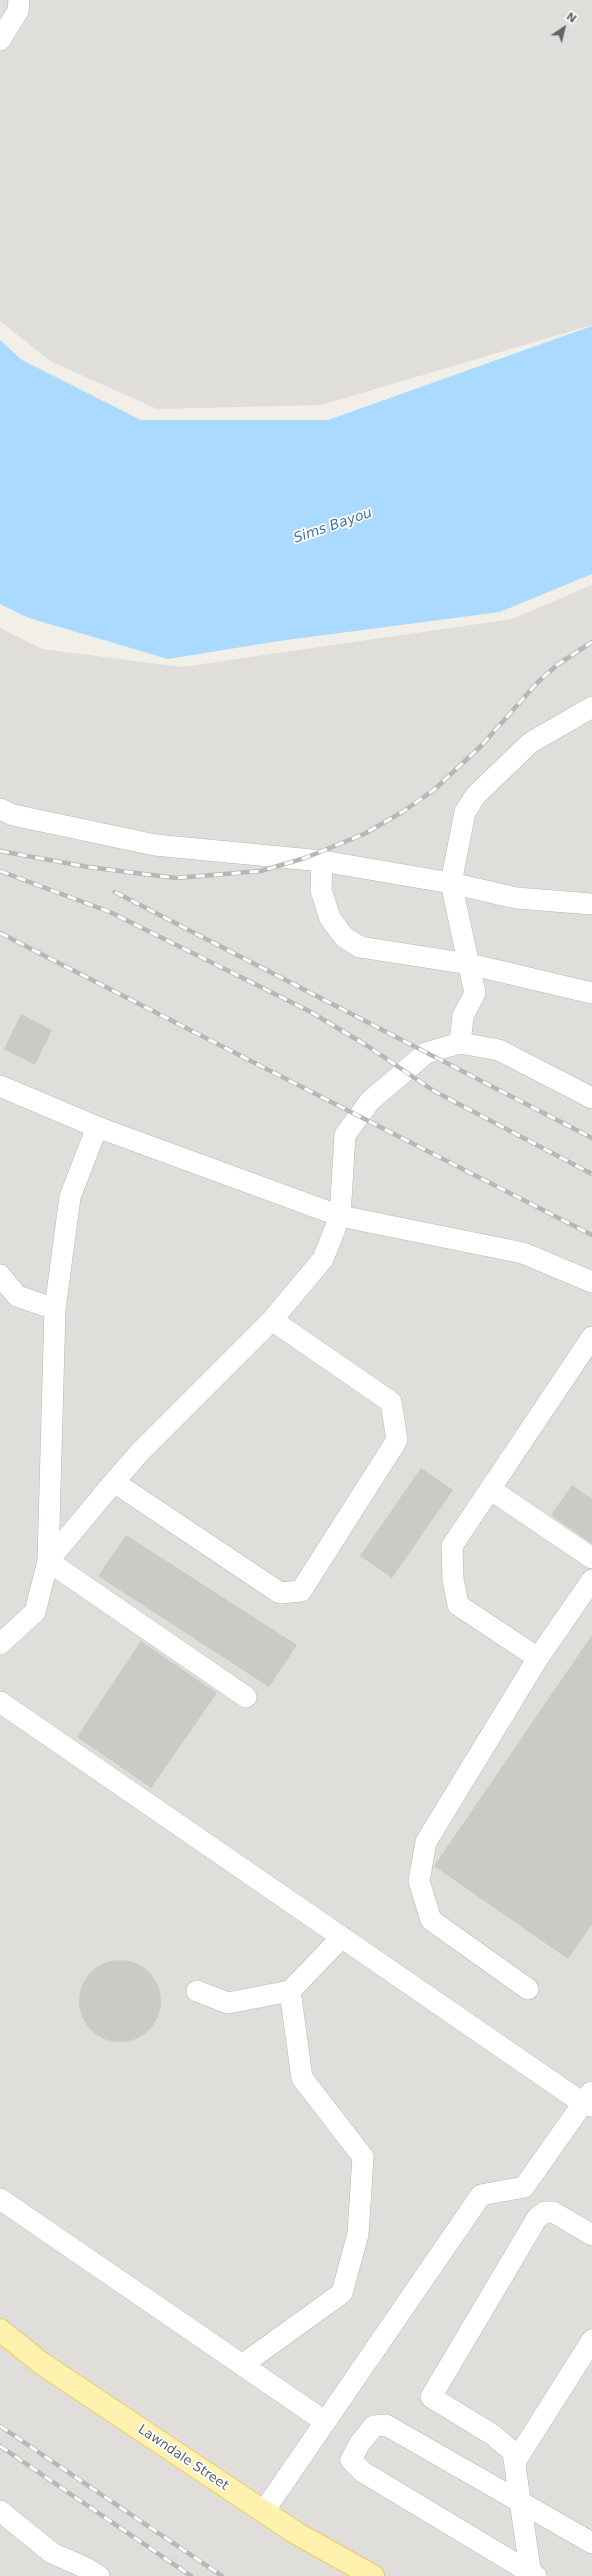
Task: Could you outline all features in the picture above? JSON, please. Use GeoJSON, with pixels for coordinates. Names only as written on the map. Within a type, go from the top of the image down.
{"type":"FeatureCollection","features":[{"type":"Feature","properties":{"kind":"main road","name":"Lawndale Street"},"geometry":{"type":"LineString","coordinates":[[0,2330],[41,2363],[264,2512],[296,2533],[373,2576]]}},
{"type":"Feature","properties":{"kind":"lane"},"geometry":{"type":"LineString","coordinates":[[0,40],[18,11],[19,0]]}},
{"type":"Feature","properties":{"kind":"lane"},"geometry":{"type":"LineString","coordinates":[[460,1043],[463,1016],[476,992],[451,883],[462,821],[476,795],[530,743],[592,707]]}},
{"type":"Feature","properties":{"kind":"lane"},"geometry":{"type":"LineString","coordinates":[[0,809],[13,815],[155,845],[322,861],[451,883],[516,898],[592,904]]}},
{"type":"Feature","properties":{"kind":"lane"},"geometry":{"type":"LineString","coordinates":[[322,861],[321,890],[330,918],[344,937],[360,947],[469,964],[592,993]]}},
{"type":"Feature","properties":{"kind":"lane"},"geometry":{"type":"LineString","coordinates":[[48,1561],[139,1453],[272,1320],[323,1259],[340,1216],[345,1135],[370,1101],[404,1070],[426,1053],[460,1043],[499,1050],[592,1098]]}},
{"type":"Feature","properties":{"kind":"lane"},"geometry":{"type":"LineString","coordinates":[[0,1086],[97,1127],[340,1216],[523,1252],[592,1282]]}},
{"type":"Feature","properties":{"kind":"lane"},"geometry":{"type":"LineString","coordinates":[[0,1644],[35,1612],[48,1561],[55,1309],[70,1197],[97,1127]]}},
{"type":"Feature","properties":{"kind":"lane"},"geometry":{"type":"LineString","coordinates":[[0,1275],[17,1296],[55,1309]]}},
{"type":"Feature","properties":{"kind":"lane"},"geometry":{"type":"LineString","coordinates":[[114,1482],[280,1593],[301,1591],[397,1440],[391,1402],[272,1320]]}},
{"type":"Feature","properties":{"kind":"lane"},"geometry":{"type":"LineString","coordinates":[[538,1658],[458,1605],[453,1578],[452,1546],[592,1337]]}},
{"type":"Feature","properties":{"kind":"lane"},"geometry":{"type":"LineString","coordinates":[[490,1489],[592,1558]]}},
{"type":"Feature","properties":{"kind":"lane"},"geometry":{"type":"LineString","coordinates":[[48,1561],[246,1697]]}},
{"type":"Feature","properties":{"kind":"lane"},"geometry":{"type":"LineString","coordinates":[[528,1989],[431,1920],[419,1881],[426,1842],[538,1658],[592,1580]]}},
{"type":"Feature","properties":{"kind":"lane"},"geometry":{"type":"LineString","coordinates":[[0,1702],[342,1937],[589,2100],[524,2187],[481,2196],[324,2422],[264,2512]]}},
{"type":"Feature","properties":{"kind":"lane"},"geometry":{"type":"LineString","coordinates":[[196,1991],[228,2003],[290,1991],[342,1937]]}},
{"type":"Feature","properties":{"kind":"lane"},"geometry":{"type":"LineString","coordinates":[[242,2365],[342,2293],[358,2234],[362,2157],[302,2078],[290,1991]]}},
{"type":"Feature","properties":{"kind":"lane"},"geometry":{"type":"LineString","coordinates":[[0,2199],[324,2422]]}},
{"type":"Feature","properties":{"kind":"lane"},"geometry":{"type":"LineString","coordinates":[[533,2575],[513,2452],[493,2435],[431,2398],[537,2218],[545,2212],[553,2212],[592,2235]]}},
{"type":"Feature","properties":{"kind":"lane"},"geometry":{"type":"LineString","coordinates":[[515,2462],[592,2340]]}},
{"type":"Feature","properties":{"kind":"lane"},"geometry":{"type":"LineString","coordinates":[[533,2575],[363,2472],[351,2460],[360,2444],[374,2426],[386,2425],[592,2543]]}},
{"type":"Feature","properties":{"kind":"lane"},"geometry":{"type":"LineString","coordinates":[[0,2510],[52,2553],[84,2567],[99,2576]]}},
{"type":"Feature","properties":{"kind":"shaded area"},"geometry":{"type":"Polygon","coordinates":[[[0,0],[592,0],[592,325],[321,405],[157,409],[50,361],[0,321],[0,0]]]}},
{"type":"Feature","properties":{"kind":"shaded area"},"geometry":{"type":"Polygon","coordinates":[[[592,585],[592,2576],[0,2576],[0,628],[42,649],[182,667],[512,619],[592,585]]]}},
{"type":"Feature","properties":{"kind":"water","name":"Sims Bayou"},"geometry":{"type":"Polygon","coordinates":[[[592,326],[592,574],[500,612],[279,641],[168,659],[29,618],[0,604],[0,340],[22,360],[141,420],[328,420],[592,326]]]}},
{"type":"Feature","properties":{"kind":"building"},"geometry":{"type":"Polygon","coordinates":[[[21,1014],[52,1030],[35,1065],[4,1049],[21,1014]]]}},
{"type":"Feature","properties":{"kind":"building"},"geometry":{"type":"Polygon","coordinates":[[[421,1468],[453,1490],[392,1578],[360,1556],[421,1468]]]}},
{"type":"Feature","properties":{"kind":"building"},"geometry":{"type":"Polygon","coordinates":[[[572,1485],[592,1499],[592,1544],[551,1515],[572,1485]]]}},
{"type":"Feature","properties":{"kind":"building"},"geometry":{"type":"Polygon","coordinates":[[[126,1535],[297,1645],[269,1687],[98,1576],[126,1535]]]}},
{"type":"Feature","properties":{"kind":"building"},"geometry":{"type":"Polygon","coordinates":[[[592,1635],[592,1924],[568,1959],[434,1866],[592,1635]]]}},
{"type":"Feature","properties":{"kind":"building"},"geometry":{"type":"Polygon","coordinates":[[[141,1641],[217,1693],[151,1788],[77,1737],[141,1641]]]}},
{"type":"Feature","properties":{"kind":"building"},"geometry":{"type":"Polygon","coordinates":[[[120,1960],[136,1963],[149,1972],[158,1985],[161,2001],[158,2017],[149,2030],[136,2039],[120,2042],[104,2039],[91,2030],[82,2017],[79,2001],[82,1985],[91,1972],[104,1963],[120,1960]]]}},
{"type":"Feature","properties":{"kind":"railway"},"geometry":{"type":"LineString","coordinates":[[0,851],[88,867],[176,878],[261,871],[305,858],[364,834],[404,811],[435,789],[481,746],[538,682],[557,665],[592,642]]}},
{"type":"Feature","properties":{"kind":"railway"},"geometry":{"type":"LineString","coordinates":[[0,871],[110,912],[309,1011],[366,1045],[434,1091],[592,1174]]}},
{"type":"Feature","properties":{"kind":"railway"},"geometry":{"type":"LineString","coordinates":[[115,892],[592,1138]]}},
{"type":"Feature","properties":{"kind":"railway"},"geometry":{"type":"LineString","coordinates":[[0,933],[592,1235]]}},
{"type":"Feature","properties":{"kind":"railway"},"geometry":{"type":"LineString","coordinates":[[0,2426],[222,2576]]}},
{"type":"Feature","properties":{"kind":"railway"},"geometry":{"type":"LineString","coordinates":[[0,2446],[191,2576]]}}]}
